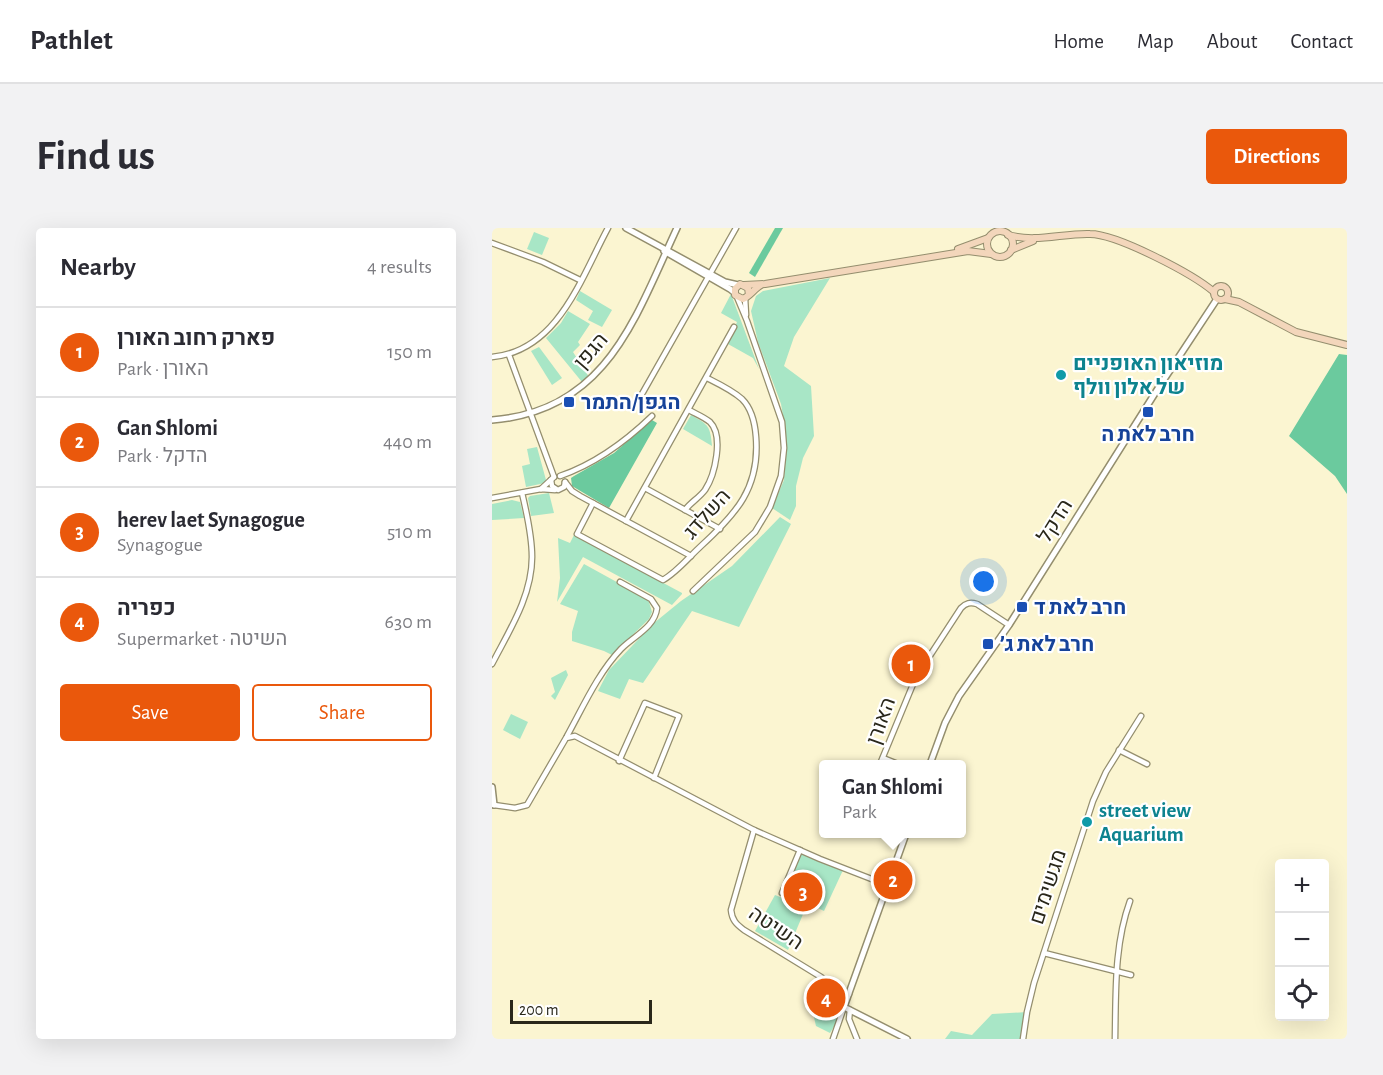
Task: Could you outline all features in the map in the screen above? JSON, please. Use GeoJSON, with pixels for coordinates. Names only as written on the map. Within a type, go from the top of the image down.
{"type":"FeatureCollection","features":[{"type":"Feature","properties":{"kind":"main road"},"geometry":{"type":"LineString","coordinates":[[940,255],[978,243],[996,232],[1005,232],[1021,238],[1039,239],[1080,234],[1104,235],[1129,244],[1202,283],[1216,293],[1296,332],[1347,345]]}},
{"type":"Feature","properties":{"kind":"main road"},"geometry":{"type":"LineString","coordinates":[[1005,232],[1012,242],[1011,250]]}},
{"type":"Feature","properties":{"kind":"main road"},"geometry":{"type":"LineString","coordinates":[[991,233],[987,246],[991,254]]}},
{"type":"Feature","properties":{"kind":"main road"},"geometry":{"type":"LineString","coordinates":[[741,285],[765,284],[974,251],[1002,257],[1011,250],[1039,239]]}},
{"type":"Feature","properties":{"kind":"main road"},"geometry":{"type":"LineString","coordinates":[[741,285],[736,295],[747,297],[765,284]]}},
{"type":"Feature","properties":{"kind":"main road"},"geometry":{"type":"LineString","coordinates":[[741,285],[748,288],[747,297]]}},
{"type":"Feature","properties":{"kind":"main road"},"geometry":{"type":"LineString","coordinates":[[1216,293],[1225,286],[1226,296]]}},
{"type":"Feature","properties":{"kind":"street"},"geometry":{"type":"LineString","coordinates":[[492,357],[508,355],[531,344],[550,329],[563,313],[608,228]]}},
{"type":"Feature","properties":{"kind":"street"},"geometry":{"type":"LineString","coordinates":[[626,228],[710,276],[736,295],[782,422],[784,448],[781,476],[770,507],[755,532],[693,591]]}},
{"type":"Feature","properties":{"kind":"street","name":"הגפן"},"geometry":{"type":"LineString","coordinates":[[492,420],[531,413],[554,404],[591,380],[608,362],[625,336],[677,228]]}},
{"type":"Feature","properties":{"kind":"street"},"geometry":{"type":"LineString","coordinates":[[638,401],[736,228]]}},
{"type":"Feature","properties":{"kind":"street"},"geometry":{"type":"LineString","coordinates":[[492,243],[543,261],[580,280]]}},
{"type":"Feature","properties":{"kind":"street"},"geometry":{"type":"LineString","coordinates":[[710,276],[730,284],[741,285]]}},
{"type":"Feature","properties":{"kind":"street","name":"הדקל"},"geometry":{"type":"LineString","coordinates":[[932,760],[945,723],[959,696],[1009,625],[1216,293]]}},
{"type":"Feature","properties":{"kind":"street"},"geometry":{"type":"LineString","coordinates":[[747,297],[747,321]]}},
{"type":"Feature","properties":{"kind":"street"},"geometry":{"type":"LineString","coordinates":[[626,521],[734,327]]}},
{"type":"Feature","properties":{"kind":"street"},"geometry":{"type":"LineString","coordinates":[[508,355],[555,478],[552,486],[558,490]]}},
{"type":"Feature","properties":{"kind":"street","name":"השלדג"},"geometry":{"type":"LineString","coordinates":[[593,503],[577,534],[661,579],[666,578],[691,556],[736,512],[750,486],[756,466],[756,430],[750,411],[741,399],[706,378]]}},
{"type":"Feature","properties":{"kind":"street"},"geometry":{"type":"LineString","coordinates":[[686,510],[701,495],[710,481],[717,455],[717,444],[712,426],[708,420],[689,410]]}},
{"type":"Feature","properties":{"kind":"street"},"geometry":{"type":"LineString","coordinates":[[542,489],[555,478],[614,448],[652,417]]}},
{"type":"Feature","properties":{"kind":"street"},"geometry":{"type":"LineString","coordinates":[[558,490],[564,487],[572,471]]}},
{"type":"Feature","properties":{"kind":"street"},"geometry":{"type":"LineString","coordinates":[[555,478],[565,481],[572,491],[580,496],[691,556]]}},
{"type":"Feature","properties":{"kind":"street"},"geometry":{"type":"LineString","coordinates":[[645,488],[720,529]]}},
{"type":"Feature","properties":{"kind":"street"},"geometry":{"type":"LineString","coordinates":[[492,498],[542,489],[558,490],[580,496]]}},
{"type":"Feature","properties":{"kind":"street"},"geometry":{"type":"LineString","coordinates":[[492,664],[524,600],[531,574],[531,542],[522,493]]}},
{"type":"Feature","properties":{"kind":"street"},"geometry":{"type":"LineString","coordinates":[[492,787],[494,805],[515,808],[527,805],[613,658],[655,617],[657,608],[651,599],[620,582]]}},
{"type":"Feature","properties":{"kind":"street","name":"האורן"},"geometry":{"type":"LineString","coordinates":[[887,760],[883,758],[916,677],[961,608],[971,602],[977,604],[1009,625]]}},
{"type":"Feature","properties":{"kind":"street"},"geometry":{"type":"LineString","coordinates":[[619,761],[645,703],[680,716],[654,778]]}},
{"type":"Feature","properties":{"kind":"street","name":"מגשימים"},"geometry":{"type":"LineString","coordinates":[[1023,1039],[1027,1012],[1044,952],[1093,801],[1106,772],[1141,716]]}},
{"type":"Feature","properties":{"kind":"street"},"geometry":{"type":"LineString","coordinates":[[566,738],[571,735],[579,737],[619,761],[754,830],[887,885]]}},
{"type":"Feature","properties":{"kind":"street"},"geometry":{"type":"LineString","coordinates":[[1119,750],[1147,764]]}},
{"type":"Feature","properties":{"kind":"street","name":"השיטה"},"geometry":{"type":"LineString","coordinates":[[754,830],[731,910],[736,924],[849,994]]}},
{"type":"Feature","properties":{"kind":"street"},"geometry":{"type":"LineString","coordinates":[[833,1039],[847,1009],[849,994],[905,838]]}},
{"type":"Feature","properties":{"kind":"street"},"geometry":{"type":"LineString","coordinates":[[782,893],[800,850]]}},
{"type":"Feature","properties":{"kind":"street"},"geometry":{"type":"LineString","coordinates":[[1115,1039],[1116,971],[1121,932],[1130,901]]}},
{"type":"Feature","properties":{"kind":"street"},"geometry":{"type":"LineString","coordinates":[[1044,952],[1131,975]]}},
{"type":"Feature","properties":{"kind":"street"},"geometry":{"type":"LineString","coordinates":[[847,1009],[856,1039]]}},
{"type":"Feature","properties":{"kind":"street"},"geometry":{"type":"LineString","coordinates":[[847,1009],[907,1039]]}},
{"type":"Feature","properties":{"kind":"green space"},"geometry":{"type":"Polygon","coordinates":[[[775,228],[783,228],[755,277],[749,273],[775,228]]]}},
{"type":"Feature","properties":{"kind":"green space"},"geometry":{"type":"Polygon","coordinates":[[[534,232],[549,238],[542,255],[527,249],[534,232]]]}},
{"type":"Feature","properties":{"kind":"green space"},"geometry":{"type":"Polygon","coordinates":[[[830,278],[794,337],[784,366],[811,386],[814,436],[803,458],[796,486],[796,506],[790,520],[772,508],[784,480],[786,433],[781,404],[758,342],[751,311],[756,296],[763,291],[830,278]]]}},
{"type":"Feature","properties":{"kind":"green space"},"geometry":{"type":"Polygon","coordinates":[[[580,291],[612,310],[602,327],[588,320],[593,311],[576,300],[580,291]]]}},
{"type":"Feature","properties":{"kind":"green space"},"geometry":{"type":"Polygon","coordinates":[[[731,294],[759,369],[753,358],[728,344],[737,322],[721,313],[731,294]]]}},
{"type":"Feature","properties":{"kind":"green space"},"geometry":{"type":"Polygon","coordinates":[[[568,311],[590,324],[578,342],[580,345],[573,352],[589,377],[582,382],[546,338],[561,323],[568,311]]]}},
{"type":"Feature","properties":{"kind":"green space"},"geometry":{"type":"Polygon","coordinates":[[[539,347],[562,378],[552,385],[531,351],[539,347]]]}},
{"type":"Feature","properties":{"kind":"green space"},"geometry":{"type":"Polygon","coordinates":[[[1339,354],[1347,355],[1347,494],[1335,476],[1289,436],[1339,354]]]}},
{"type":"Feature","properties":{"kind":"green space"},"geometry":{"type":"Polygon","coordinates":[[[691,415],[708,427],[712,446],[683,429],[691,415]]]}},
{"type":"Feature","properties":{"kind":"green space"},"geometry":{"type":"Polygon","coordinates":[[[652,420],[657,423],[609,508],[572,486],[571,478],[614,453],[652,420]]]}},
{"type":"Feature","properties":{"kind":"green space"},"geometry":{"type":"Polygon","coordinates":[[[537,447],[546,480],[545,483],[526,487],[522,466],[530,464],[527,449],[537,447]]]}},
{"type":"Feature","properties":{"kind":"green space"},"geometry":{"type":"Polygon","coordinates":[[[549,493],[554,513],[531,516],[528,498],[549,493]]]}},
{"type":"Feature","properties":{"kind":"green space"},"geometry":{"type":"Polygon","coordinates":[[[512,500],[520,502],[524,518],[492,520],[492,504],[512,500]]]}},
{"type":"Feature","properties":{"kind":"green space"},"geometry":{"type":"Polygon","coordinates":[[[780,517],[791,524],[739,627],[692,611],[643,683],[629,679],[620,699],[598,691],[609,670],[654,623],[681,601],[732,566],[780,517]]]}},
{"type":"Feature","properties":{"kind":"green space"},"geometry":{"type":"Polygon","coordinates":[[[574,535],[682,594],[672,605],[583,557],[557,602],[560,578],[558,538],[570,543],[574,535]]]}},
{"type":"Feature","properties":{"kind":"green space"},"geometry":{"type":"Polygon","coordinates":[[[584,564],[649,602],[652,612],[649,619],[612,655],[572,641],[578,611],[560,604],[584,564]]]}},
{"type":"Feature","properties":{"kind":"green space"},"geometry":{"type":"Polygon","coordinates":[[[906,650],[925,661],[915,678],[896,667],[906,650]]]}},
{"type":"Feature","properties":{"kind":"green space"},"geometry":{"type":"Polygon","coordinates":[[[566,670],[568,675],[555,700],[551,696],[555,692],[551,678],[566,670]]]}},
{"type":"Feature","properties":{"kind":"green space"},"geometry":{"type":"Polygon","coordinates":[[[511,714],[528,722],[520,739],[503,730],[511,714]]]}},
{"type":"Feature","properties":{"kind":"green space"},"geometry":{"type":"Polygon","coordinates":[[[800,850],[844,868],[824,911],[805,902],[813,886],[800,881],[795,893],[786,882],[800,850]]]}},
{"type":"Feature","properties":{"kind":"green space"},"geometry":{"type":"Polygon","coordinates":[[[775,895],[806,907],[788,950],[755,931],[775,895]]]}},
{"type":"Feature","properties":{"kind":"green space"},"geometry":{"type":"Polygon","coordinates":[[[815,979],[825,985],[817,1002],[826,1007],[833,999],[845,1000],[836,1019],[838,1020],[830,1033],[816,1026],[809,996],[815,979]]]}},
{"type":"Feature","properties":{"kind":"green space"},"geometry":{"type":"Polygon","coordinates":[[[1027,1012],[1021,1039],[945,1039],[951,1031],[972,1035],[992,1014],[1027,1012]]]}},
{"type":"Feature","properties":{"kind":"place","name":"מוזיאון האופניים של אלון וולף"},"geometry":{"type":"Point","coordinates":[1061,375]}},
{"type":"Feature","properties":{"kind":"place","name":"הגפן/התמר"},"geometry":{"type":"Point","coordinates":[569,402]}},
{"type":"Feature","properties":{"kind":"place","name":"חרב לאת ה"},"geometry":{"type":"Point","coordinates":[1148,412]}},
{"type":"Feature","properties":{"kind":"place","name":"חרב לאת ד"},"geometry":{"type":"Point","coordinates":[1022,607]}},
{"type":"Feature","properties":{"kind":"place","name":"חרב לאת ג׳"},"geometry":{"type":"Point","coordinates":[988,644]}},
{"type":"Feature","properties":{"kind":"place","name":"פארק רחוב האורן"},"geometry":{"type":"Point","coordinates":[911,664]}},
{"type":"Feature","properties":{"kind":"place","name":"street view Aquarium"},"geometry":{"type":"Point","coordinates":[1087,822]}},
{"type":"Feature","properties":{"kind":"place","name":"Gan Shlomi"},"geometry":{"type":"Point","coordinates":[893,880]}},
{"type":"Feature","properties":{"kind":"place","name":"herev laet Synagogue"},"geometry":{"type":"Point","coordinates":[803,892]}},
{"type":"Feature","properties":{"kind":"place","name":"כפריה"},"geometry":{"type":"Point","coordinates":[826,998]}}]}
